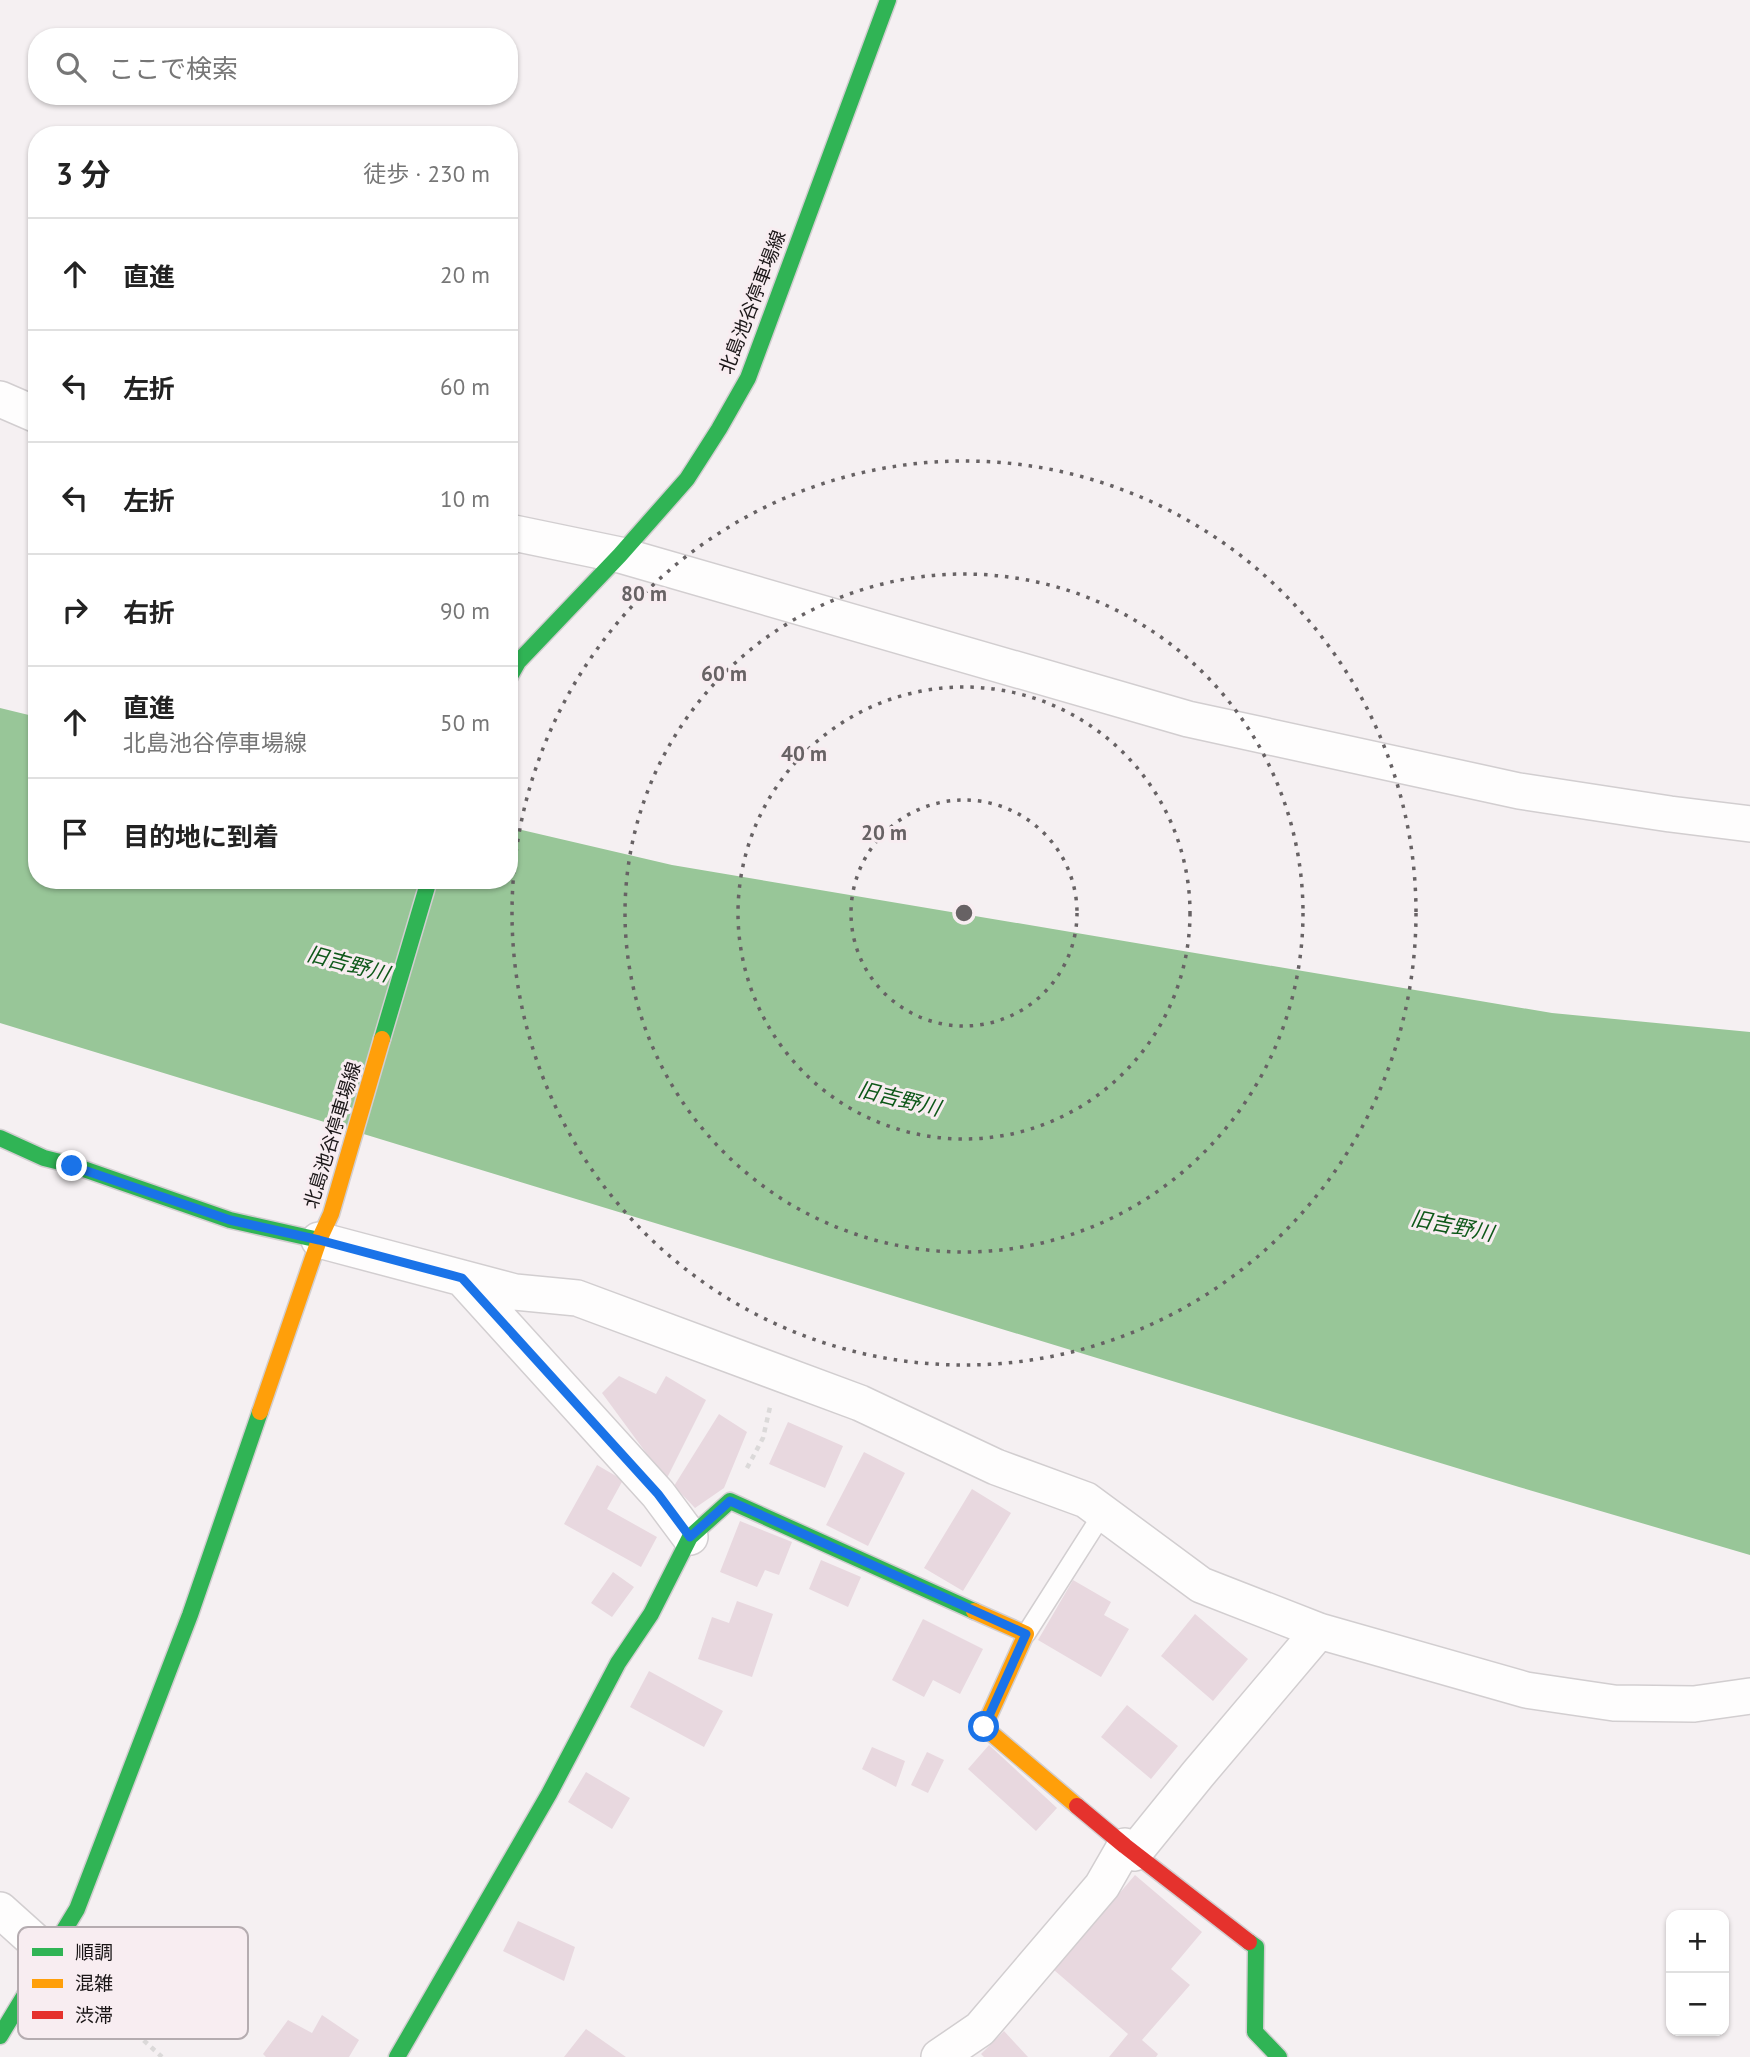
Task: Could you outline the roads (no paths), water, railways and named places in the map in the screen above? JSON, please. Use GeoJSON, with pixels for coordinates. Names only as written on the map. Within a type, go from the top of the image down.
{"type":"FeatureCollection","features":[{"type":"Feature","properties":{"kind":"street","name":"北島池谷停車場線"},"geometry":{"type":"LineString","coordinates":[[518,664],[687,479],[748,378],[888,0]]}},
{"type":"Feature","properties":{"kind":"street"},"geometry":{"type":"LineString","coordinates":[[0,399],[28,411]]}},
{"type":"Feature","properties":{"kind":"street"},"geometry":{"type":"LineString","coordinates":[[518,534],[620,555],[1188,719],[1519,791],[1750,824]]}},
{"type":"Feature","properties":{"kind":"street","name":"北島池谷停車場線"},"geometry":{"type":"LineString","coordinates":[[0,1138],[44,1158],[230,1220],[325,1227],[426,889]]}},
{"type":"Feature","properties":{"kind":"street"},"geometry":{"type":"LineString","coordinates":[[66,1927],[77,1909],[190,1615],[325,1227],[462,1278],[515,1292],[577,1298],[860,1403],[996,1467],[1086,1500],[1200,1585],[1319,1631],[1526,1690],[1627,1703],[1694,1704],[1750,1696]]}},
{"type":"Feature","properties":{"kind":"street"},"geometry":{"type":"LineString","coordinates":[[462,1278],[658,1494],[690,1537]]}},
{"type":"Feature","properties":{"kind":"street"},"geometry":{"type":"LineString","coordinates":[[397,2057],[549,1794],[618,1663],[651,1614],[690,1537],[730,1501],[1026,1634],[984,1727],[1129,1849],[1256,1947],[1255,2032],[1279,2057]]}},
{"type":"Feature","properties":{"kind":"street"},"geometry":{"type":"LineString","coordinates":[[939,2057],[980,2029],[1102,1886],[1129,1849],[1198,1774],[1319,1631]]}},
{"type":"Feature","properties":{"kind":"street"},"geometry":{"type":"LineString","coordinates":[[0,1910],[19,1927]]}},
{"type":"Feature","properties":{"kind":"street"},"geometry":{"type":"LineString","coordinates":[[0,2036],[18,2006]]}},
{"type":"Feature","properties":{"kind":"lane"},"geometry":{"type":"LineString","coordinates":[[1026,1634],[1103,1513]]}},
{"type":"Feature","properties":{"kind":"water","name":"旧吉野川"},"geometry":{"type":"Polygon","coordinates":[[[0,708],[28,715],[28,889],[518,889],[518,829],[672,865],[1552,1013],[1750,1032],[1750,1555],[1519,1487],[0,1023],[0,708]]]}}]}
